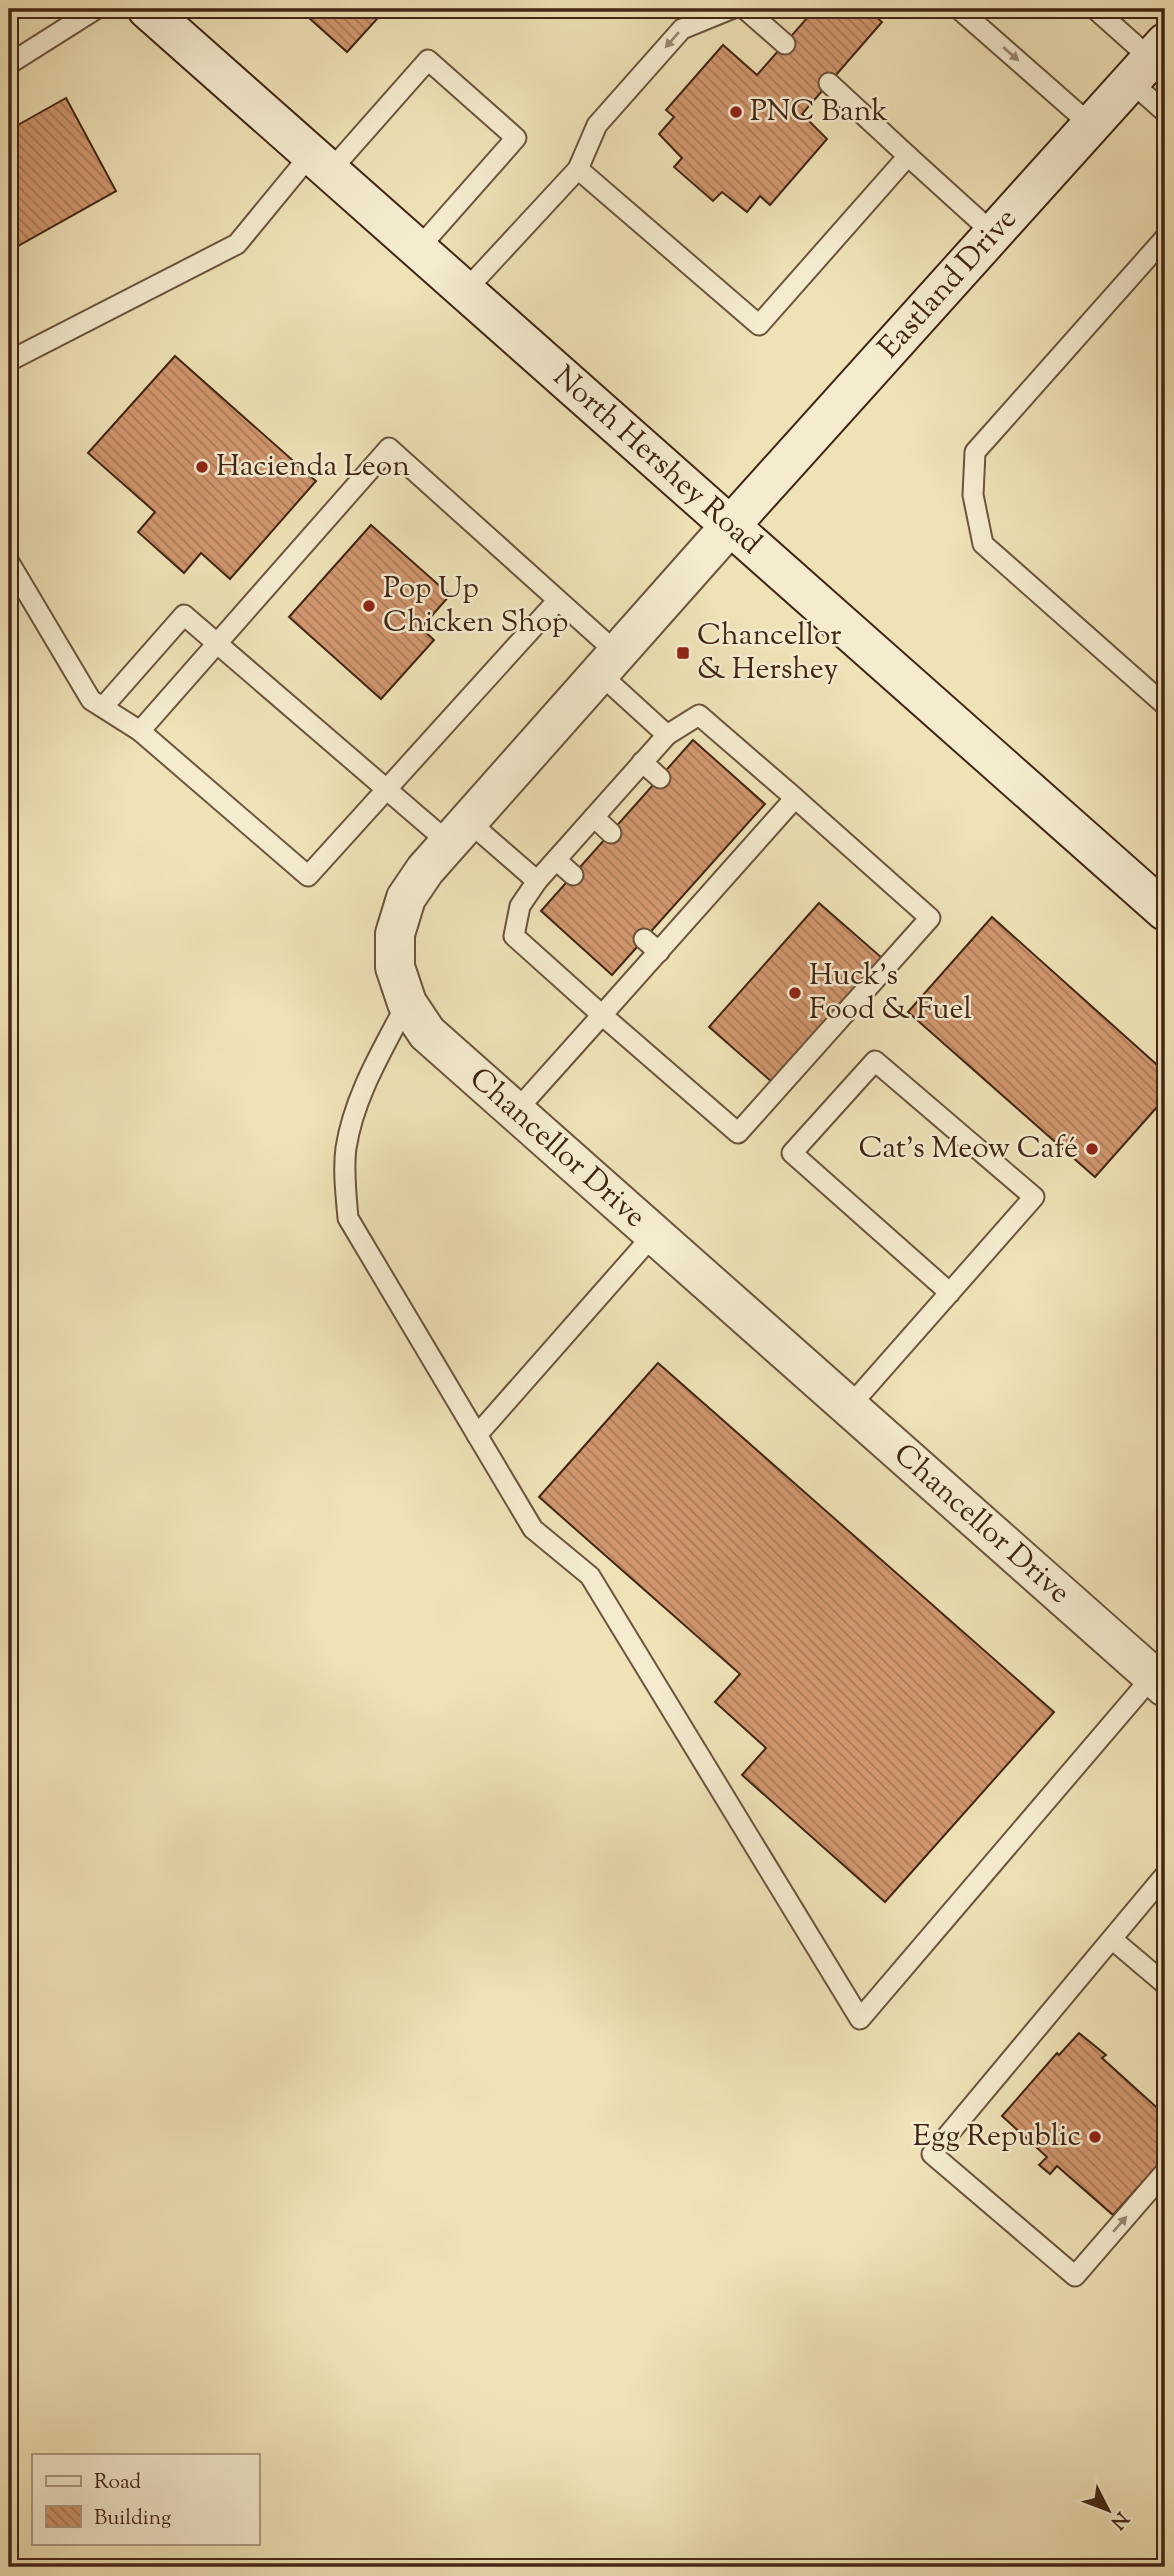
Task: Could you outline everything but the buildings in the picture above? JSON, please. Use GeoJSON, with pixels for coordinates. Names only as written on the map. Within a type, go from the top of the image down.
{"type":"FeatureCollection","features":[{"type":"Feature","properties":{"kind":"main road","name":"North Hershey Road"},"geometry":{"type":"LineString","coordinates":[[147,9],[1164,906]]}},
{"type":"Feature","properties":{"kind":"main road","name":"Eastland Drive"},"geometry":{"type":"LineString","coordinates":[[730,526],[1149,61]]}},
{"type":"Feature","properties":{"kind":"main road","name":"Chancellor Drive"},"geometry":{"type":"LineString","coordinates":[[730,526],[425,870],[406,898],[395,934],[395,967],[407,1003],[427,1033],[849,1407],[1161,1675]]}},
{"type":"Feature","properties":{"kind":"lane"},"geometry":{"type":"LineString","coordinates":[[9,64],[96,9]]}},
{"type":"Feature","properties":{"kind":"lane"},"geometry":{"type":"LineString","coordinates":[[465,291],[578,169],[597,125],[682,29],[732,9]]}},
{"type":"Feature","properties":{"kind":"lane"},"geometry":{"type":"LineString","coordinates":[[745,9],[785,44]]}},
{"type":"Feature","properties":{"kind":"lane"},"geometry":{"type":"LineString","coordinates":[[959,9],[1092,126]]}},
{"type":"Feature","properties":{"kind":"lane"},"geometry":{"type":"LineString","coordinates":[[1095,9],[1149,61],[1165,113]]}},
{"type":"Feature","properties":{"kind":"lane"},"geometry":{"type":"LineString","coordinates":[[9,361],[237,244],[428,60],[516,138],[418,249]]}},
{"type":"Feature","properties":{"kind":"lane"},"geometry":{"type":"LineString","coordinates":[[829,83],[994,234]]}},
{"type":"Feature","properties":{"kind":"lane"},"geometry":{"type":"LineString","coordinates":[[578,169],[759,325],[908,156]]}},
{"type":"Feature","properties":{"kind":"lane"},"geometry":{"type":"LineString","coordinates":[[1165,238],[975,452],[973,495],[983,544],[1165,705]]}},
{"type":"Feature","properties":{"kind":"lane"},"geometry":{"type":"LineString","coordinates":[[140,731],[389,448],[558,600],[667,735]]}},
{"type":"Feature","properties":{"kind":"lane"},"geometry":{"type":"LineString","coordinates":[[9,562],[91,700],[140,731],[308,876],[558,600]]}},
{"type":"Feature","properties":{"kind":"lane"},"geometry":{"type":"LineString","coordinates":[[103,707],[184,615],[387,789],[537,881]]}},
{"type":"Feature","properties":{"kind":"lane"},"geometry":{"type":"LineString","coordinates":[[699,715],[930,918],[738,1133],[514,936],[520,906],[537,881],[667,735],[699,715]]}},
{"type":"Feature","properties":{"kind":"lane"},"geometry":{"type":"LineString","coordinates":[[642,762],[660,778]]}},
{"type":"Feature","properties":{"kind":"lane"},"geometry":{"type":"LineString","coordinates":[[516,1111],[602,1015],[652,945],[738,848],[795,798]]}},
{"type":"Feature","properties":{"kind":"lane"},"geometry":{"type":"LineString","coordinates":[[594,817],[611,832]]}},
{"type":"Feature","properties":{"kind":"lane"},"geometry":{"type":"LineString","coordinates":[[556,860],[573,875]]}},
{"type":"Feature","properties":{"kind":"lane"},"geometry":{"type":"LineString","coordinates":[[407,1003],[373,1070],[355,1113],[346,1149],[348,1218],[533,1529],[590,1576],[860,2019],[1161,1675]]}},
{"type":"Feature","properties":{"kind":"lane"},"geometry":{"type":"LineString","coordinates":[[849,1407],[950,1293],[1034,1197],[875,1061],[792,1153],[950,1293]]}},
{"type":"Feature","properties":{"kind":"lane"},"geometry":{"type":"LineString","coordinates":[[477,1436],[654,1234]]}},
{"type":"Feature","properties":{"kind":"lane"},"geometry":{"type":"LineString","coordinates":[[1165,1875],[932,2154],[1075,2276],[1165,2172]]}},
{"type":"Feature","properties":{"kind":"lane"},"geometry":{"type":"LineString","coordinates":[[1112,1939],[1165,1984]]}},
{"type":"Feature","properties":{"kind":"place","name":"PNC Bank"},"geometry":{"type":"Point","coordinates":[736,112]}},
{"type":"Feature","properties":{"kind":"place","name":"Hacienda Leon"},"geometry":{"type":"Point","coordinates":[202,467]}},
{"type":"Feature","properties":{"kind":"place","name":"Pop Up Chicken Shop"},"geometry":{"type":"Point","coordinates":[369,606]}},
{"type":"Feature","properties":{"kind":"place","name":"Chancellor & Hershey"},"geometry":{"type":"Point","coordinates":[683,653]}},
{"type":"Feature","properties":{"kind":"place","name":"Huck's Food & Fuel"},"geometry":{"type":"Point","coordinates":[795,993]}},
{"type":"Feature","properties":{"kind":"place","name":"Cat’s Meow Café"},"geometry":{"type":"Point","coordinates":[1092,1149]}},
{"type":"Feature","properties":{"kind":"place","name":"Egg Republic"},"geometry":{"type":"Point","coordinates":[1095,2137]}}]}
